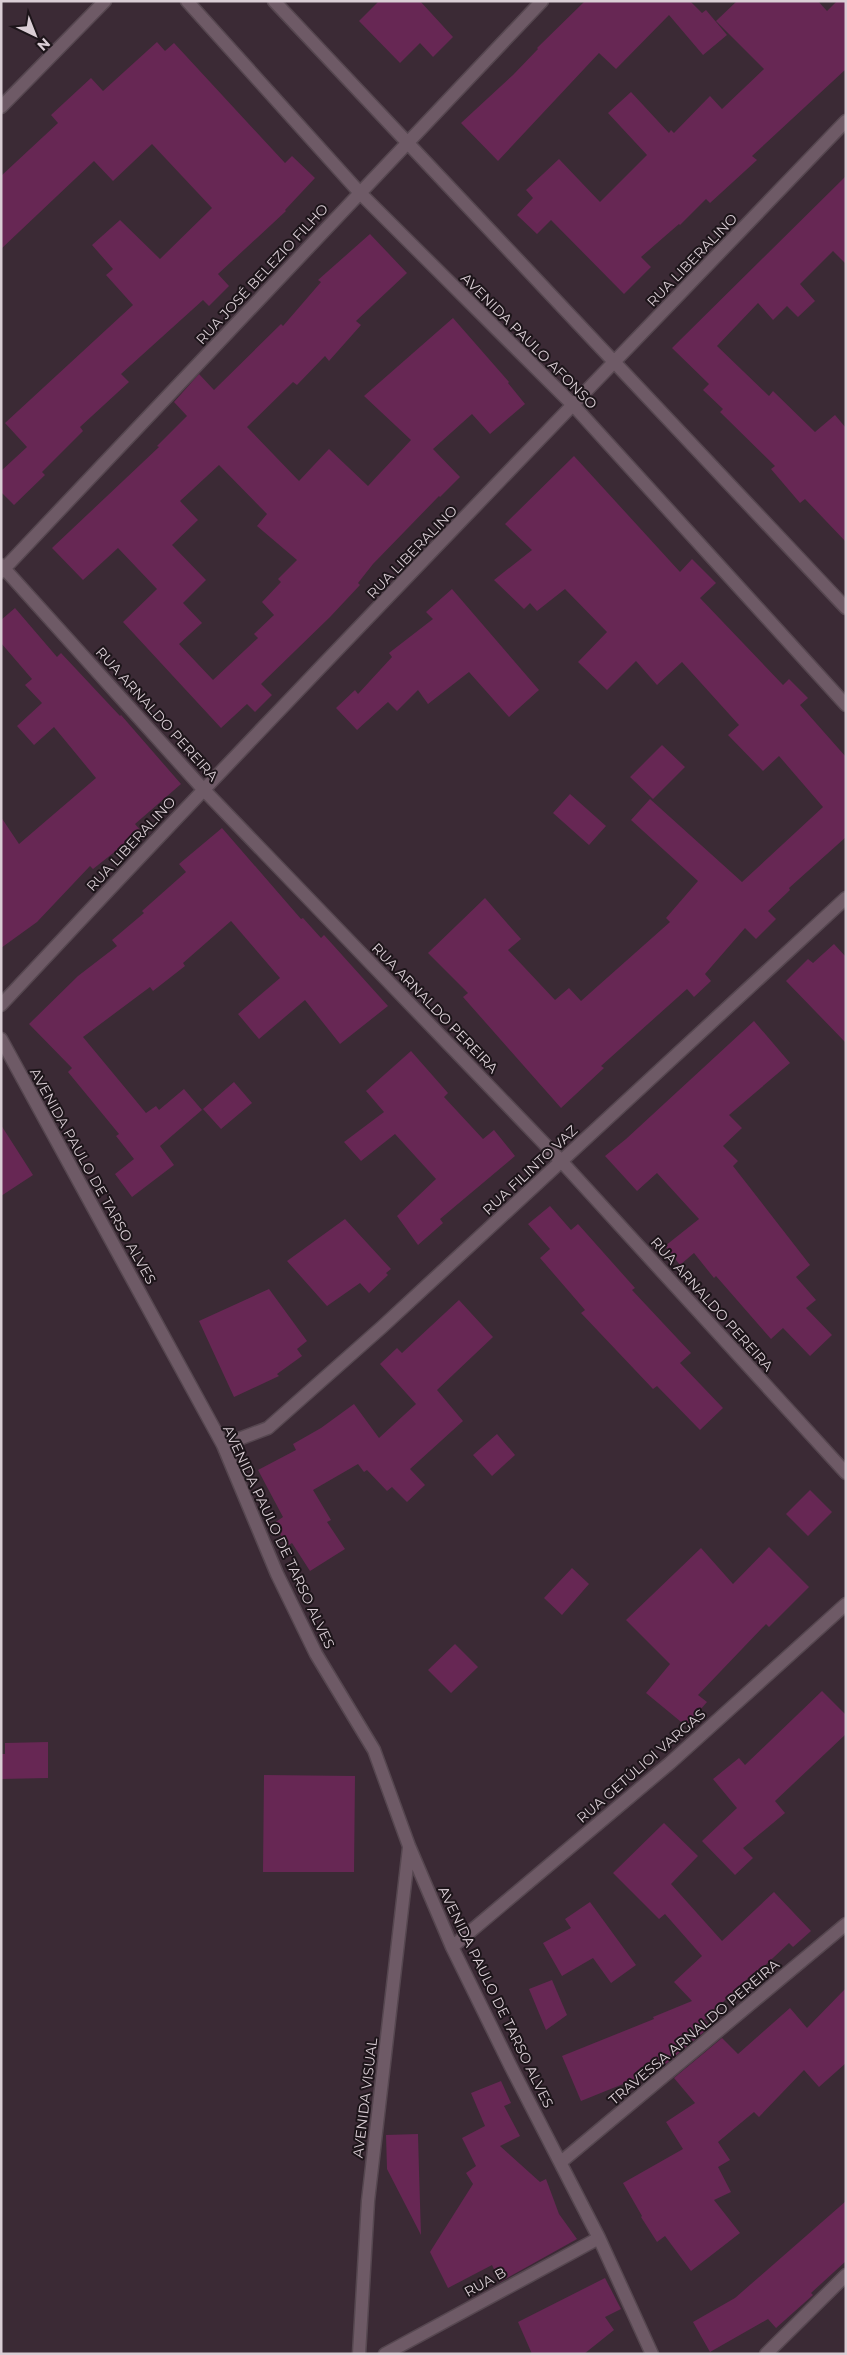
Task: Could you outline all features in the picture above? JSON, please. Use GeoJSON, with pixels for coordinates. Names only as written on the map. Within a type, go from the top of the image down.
{"type":"FeatureCollection","features":[{"type":"Feature","properties":{"kind":"street"},"geometry":{"type":"LineString","coordinates":[[1,107],[105,1]]}},
{"type":"Feature","properties":{"kind":"street","name":"AVENIDA PAULO AFONSO"},"geometry":{"type":"LineString","coordinates":[[187,1],[360,193],[574,406],[846,705]]}},
{"type":"Feature","properties":{"kind":"street"},"geometry":{"type":"LineString","coordinates":[[274,1],[846,608]]}},
{"type":"Feature","properties":{"kind":"street","name":"RUA JOSÉ BELEZIO FILHO"},"geometry":{"type":"LineString","coordinates":[[2,568],[409,144],[542,1]]}},
{"type":"Feature","properties":{"kind":"street","name":"RUA LIBERALINO"},"geometry":{"type":"LineString","coordinates":[[1,1005],[203,789],[574,406],[846,121]]}},
{"type":"Feature","properties":{"kind":"street","name":"RUA ARNALDO PEREIRA"},"geometry":{"type":"LineString","coordinates":[[2,568],[203,789],[562,1162],[846,1473]]}},
{"type":"Feature","properties":{"kind":"street","name":"RUA FILINTO VAZ"},"geometry":{"type":"LineString","coordinates":[[222,1445],[268,1428],[562,1162],[846,898]]}},
{"type":"Feature","properties":{"kind":"street","name":"AVENIDA PAULO DE TARSO ALVES"},"geometry":{"type":"LineString","coordinates":[[1,1039],[222,1445],[277,1574],[316,1654],[374,1750],[409,1846],[452,1947],[510,2067],[599,2238],[652,2354]]}},
{"type":"Feature","properties":{"kind":"street","name":"RUA GETÚLIOI VARGAS"},"geometry":{"type":"LineString","coordinates":[[452,1947],[670,1763],[846,1604]]}},
{"type":"Feature","properties":{"kind":"street","name":"AVENIDA VISUAL"},"geometry":{"type":"LineString","coordinates":[[359,2354],[368,2201],[409,1846]]}},
{"type":"Feature","properties":{"kind":"street","name":"TRAVESSA ARNALDO PEREIRA"},"geometry":{"type":"LineString","coordinates":[[561,2162],[846,1924]]}},
{"type":"Feature","properties":{"kind":"street","name":"RUA B"},"geometry":{"type":"LineString","coordinates":[[385,2354],[599,2238]]}},
{"type":"Feature","properties":{"kind":"street"},"geometry":{"type":"LineString","coordinates":[[766,2354],[846,2275]]}},
{"type":"Feature","properties":{"kind":"building"},"geometry":{"type":"Polygon","coordinates":[[[379,1],[420,1],[453,37],[433,57],[420,43],[400,63],[359,21],[379,1]]]}},
{"type":"Feature","properties":{"kind":"building"},"geometry":{"type":"Polygon","coordinates":[[[585,1],[690,1],[702,13],[706,10],[727,35],[703,55],[669,15],[616,69],[599,53],[498,161],[461,123],[513,75],[537,48],[585,1]]]}},
{"type":"Feature","properties":{"kind":"building"},"geometry":{"type":"Polygon","coordinates":[[[737,1],[818,1],[827,11],[837,1],[846,1],[846,69],[752,156],[757,160],[710,203],[706,199],[680,225],[641,257],[651,267],[624,294],[551,220],[537,234],[517,215],[533,198],[526,190],[559,159],[600,202],[647,155],[608,113],[631,92],[669,133],[671,130],[674,133],[710,96],[722,109],[764,69],[716,21],[737,1]]]}},
{"type":"Feature","properties":{"kind":"building"},"geometry":{"type":"Polygon","coordinates":[[[157,42],[165,51],[174,43],[285,163],[292,156],[315,178],[286,211],[218,274],[229,286],[209,306],[203,300],[121,374],[129,382],[80,427],[83,431],[42,472],[45,475],[14,505],[1,492],[1,471],[27,447],[5,423],[133,305],[106,275],[113,269],[92,245],[120,220],[160,259],[212,208],[152,144],[113,181],[94,161],[1,249],[1,176],[58,123],[51,115],[91,78],[103,91],[157,42]]]}},
{"type":"Feature","properties":{"kind":"building"},"geometry":{"type":"Polygon","coordinates":[[[846,176],[846,264],[833,251],[800,284],[815,301],[798,317],[787,306],[773,320],[758,303],[717,346],[769,396],[773,391],[815,432],[835,415],[846,428],[846,542],[805,499],[800,503],[771,469],[775,466],[720,412],[723,409],[703,390],[709,384],[672,348],[846,176]]]}},
{"type":"Feature","properties":{"kind":"building"},"geometry":{"type":"Polygon","coordinates":[[[370,234],[407,273],[356,321],[361,325],[329,361],[325,356],[297,385],[293,382],[247,427],[299,481],[329,449],[368,486],[411,440],[364,396],[453,318],[509,382],[525,404],[490,434],[472,414],[433,449],[460,477],[373,564],[358,583],[360,585],[330,617],[261,684],[272,695],[255,712],[247,704],[221,728],[123,622],[157,589],[118,548],[83,580],[52,548],[159,447],[157,446],[187,416],[174,402],[199,374],[214,390],[281,324],[283,326],[321,282],[318,280],[370,234]],[[219,465],[180,501],[198,520],[172,545],[206,580],[183,603],[202,623],[179,644],[213,680],[258,638],[254,634],[274,615],[262,602],[281,582],[278,579],[297,560],[257,526],[267,514],[219,465]]]}},
{"type":"Feature","properties":{"kind":"building"},"geometry":{"type":"Polygon","coordinates":[[[574,456],[680,572],[692,559],[716,583],[700,598],[783,685],[789,679],[808,698],[800,705],[846,757],[846,837],[789,888],[790,890],[768,911],[776,919],[756,939],[745,928],[705,974],[711,981],[694,997],[687,989],[601,1066],[604,1068],[561,1108],[463,997],[468,993],[428,953],[485,898],[521,939],[508,950],[555,1000],[569,988],[581,1001],[670,922],[666,918],[698,881],[631,820],[650,799],[742,882],[823,807],[779,756],[763,771],[728,735],[739,725],[682,662],[657,685],[636,661],[607,690],[578,662],[607,632],[565,589],[537,611],[530,603],[524,609],[494,580],[532,550],[505,524],[574,456]]]}},
{"type":"Feature","properties":{"kind":"building"},"geometry":{"type":"Polygon","coordinates":[[[452,589],[539,690],[509,717],[469,672],[428,704],[418,690],[397,711],[388,702],[357,730],[336,708],[355,690],[358,694],[392,657],[389,653],[433,619],[426,612],[452,589]]]}},
{"type":"Feature","properties":{"kind":"building"},"geometry":{"type":"Polygon","coordinates":[[[15,608],[57,657],[61,653],[121,715],[181,784],[135,824],[141,831],[93,869],[90,866],[37,922],[1,948],[1,817],[19,844],[96,778],[54,727],[34,745],[17,726],[42,703],[25,685],[32,679],[1,643],[1,620],[15,608]]]}},
{"type":"Feature","properties":{"kind":"building"},"geometry":{"type":"Polygon","coordinates":[[[662,745],[685,767],[653,799],[630,777],[662,745]]]}},
{"type":"Feature","properties":{"kind":"building"},"geometry":{"type":"Polygon","coordinates":[[[570,794],[606,826],[589,845],[553,813],[570,794]]]}},
{"type":"Feature","properties":{"kind":"building"},"geometry":{"type":"Polygon","coordinates":[[[222,828],[301,919],[303,918],[321,938],[324,935],[388,1006],[340,1044],[305,1000],[259,1039],[238,1014],[280,978],[231,921],[183,963],[185,966],[153,991],[150,987],[83,1037],[146,1113],[156,1106],[159,1110],[184,1089],[202,1110],[160,1146],[174,1165],[132,1197],[115,1174],[134,1159],[116,1136],[119,1134],[68,1072],[72,1068],[29,1024],[78,976],[117,946],[112,940],[144,913],[142,911],[186,872],[179,864],[222,828]]]}},
{"type":"Feature","properties":{"kind":"building"},"geometry":{"type":"Polygon","coordinates":[[[834,944],[846,957],[846,1043],[786,981],[808,959],[813,963],[834,944]]]}},
{"type":"Feature","properties":{"kind":"building"},"geometry":{"type":"Polygon","coordinates":[[[754,1021],[790,1063],[729,1115],[742,1128],[723,1146],[738,1161],[733,1166],[810,1265],[796,1277],[816,1300],[806,1308],[832,1335],[810,1356],[783,1328],[771,1339],[716,1276],[714,1278],[694,1253],[680,1265],[665,1246],[699,1219],[657,1173],[637,1191],[605,1156],[626,1139],[754,1021]]]}},
{"type":"Feature","properties":{"kind":"building"},"geometry":{"type":"Polygon","coordinates":[[[411,1051],[448,1093],[444,1097],[483,1139],[494,1130],[515,1156],[440,1219],[443,1223],[418,1245],[397,1216],[436,1179],[395,1134],[361,1161],[344,1142],[384,1112],[366,1091],[411,1051]]]}},
{"type":"Feature","properties":{"kind":"building"},"geometry":{"type":"Polygon","coordinates":[[[234,1082],[252,1103],[221,1129],[203,1109],[234,1082]]]}},
{"type":"Feature","properties":{"kind":"building"},"geometry":{"type":"Polygon","coordinates":[[[1,1125],[33,1175],[1,1196],[1,1125]]]}},
{"type":"Feature","properties":{"kind":"building"},"geometry":{"type":"Polygon","coordinates":[[[550,1206],[571,1230],[578,1224],[635,1288],[632,1290],[691,1353],[680,1363],[723,1408],[700,1430],[657,1386],[653,1389],[581,1313],[585,1310],[540,1258],[550,1249],[528,1224],[550,1206]]]}},
{"type":"Feature","properties":{"kind":"building"},"geometry":{"type":"Polygon","coordinates":[[[345,1219],[391,1269],[386,1273],[388,1275],[369,1293],[360,1283],[327,1306],[287,1261],[345,1219]]]}},
{"type":"Feature","properties":{"kind":"building"},"geometry":{"type":"Polygon","coordinates":[[[269,1289],[307,1341],[297,1349],[302,1356],[277,1374],[279,1376],[234,1397],[199,1321],[269,1289]]]}},
{"type":"Feature","properties":{"kind":"building"},"geometry":{"type":"Polygon","coordinates":[[[459,1300],[493,1337],[437,1390],[463,1421],[410,1469],[425,1485],[407,1502],[392,1487],[387,1491],[367,1470],[364,1472],[358,1464],[313,1490],[331,1520],[327,1522],[345,1549],[310,1571],[292,1543],[287,1546],[274,1523],[283,1517],[258,1470],[296,1450],[293,1444],[321,1428],[354,1404],[379,1438],[416,1404],[380,1364],[397,1348],[402,1353],[459,1300]]]}},
{"type":"Feature","properties":{"kind":"building"},"geometry":{"type":"Polygon","coordinates":[[[497,1434],[515,1455],[492,1476],[473,1455],[497,1434]]]}},
{"type":"Feature","properties":{"kind":"building"},"geometry":{"type":"Polygon","coordinates":[[[810,1490],[832,1512],[808,1536],[786,1514],[810,1490]]]}},
{"type":"Feature","properties":{"kind":"building"},"geometry":{"type":"Polygon","coordinates":[[[769,1547],[809,1587],[769,1627],[766,1624],[698,1695],[707,1702],[686,1726],[646,1693],[670,1664],[626,1620],[701,1548],[733,1584],[769,1547]]]}},
{"type":"Feature","properties":{"kind":"building"},"geometry":{"type":"Polygon","coordinates":[[[572,1568],[589,1584],[562,1615],[544,1598],[572,1568]]]}},
{"type":"Feature","properties":{"kind":"building"},"geometry":{"type":"Polygon","coordinates":[[[455,1644],[478,1667],[451,1693],[428,1670],[455,1644]]]}},
{"type":"Feature","properties":{"kind":"building"},"geometry":{"type":"Polygon","coordinates":[[[822,1691],[846,1715],[846,1734],[775,1801],[785,1813],[743,1848],[753,1858],[735,1875],[702,1841],[737,1808],[713,1779],[739,1758],[745,1765],[822,1691]]]}},
{"type":"Feature","properties":{"kind":"building"},"geometry":{"type":"Polygon","coordinates":[[[48,1742],[48,1778],[1,1779],[1,1754],[5,1754],[5,1743],[48,1742]]]}},
{"type":"Feature","properties":{"kind":"building"},"geometry":{"type":"Polygon","coordinates":[[[264,1775],[355,1776],[354,1872],[263,1872],[264,1775]]]}},
{"type":"Feature","properties":{"kind":"building"},"geometry":{"type":"Polygon","coordinates":[[[664,1823],[698,1856],[671,1884],[722,1941],[774,1892],[811,1931],[793,1947],[789,1943],[759,1971],[757,1970],[704,2020],[711,2026],[660,2069],[581,2101],[562,2056],[654,2019],[653,2017],[692,2001],[674,1982],[702,1956],[665,1914],[659,1919],[613,1873],[664,1823]]]}},
{"type":"Feature","properties":{"kind":"building"},"geometry":{"type":"Polygon","coordinates":[[[590,1902],[636,1965],[611,1983],[593,1958],[562,1976],[543,1943],[571,1928],[565,1919],[590,1902]]]}},
{"type":"Feature","properties":{"kind":"building"},"geometry":{"type":"Polygon","coordinates":[[[552,1980],[567,2015],[546,2030],[529,1989],[552,1980]]]}},
{"type":"Feature","properties":{"kind":"building"},"geometry":{"type":"Polygon","coordinates":[[[846,1988],[846,2063],[819,2087],[804,2070],[759,2117],[754,2112],[718,2142],[730,2160],[718,2167],[731,2192],[714,2200],[740,2233],[691,2271],[665,2236],[657,2242],[623,2183],[683,2149],[666,2122],[695,2103],[674,2078],[722,2038],[738,2054],[790,2008],[807,2028],[846,1988]]]}},
{"type":"Feature","properties":{"kind":"building"},"geometry":{"type":"Polygon","coordinates":[[[501,2081],[511,2103],[504,2106],[520,2136],[500,2146],[540,2182],[546,2179],[559,2214],[577,2239],[500,2282],[492,2265],[448,2288],[430,2252],[473,2184],[466,2173],[476,2166],[462,2138],[485,2126],[471,2093],[501,2081]]]}},
{"type":"Feature","properties":{"kind":"building"},"geometry":{"type":"Polygon","coordinates":[[[418,2134],[421,2235],[387,2169],[386,2135],[418,2134]]]}},
{"type":"Feature","properties":{"kind":"building"},"geometry":{"type":"Polygon","coordinates":[[[846,2201],[846,2261],[811,2293],[813,2295],[776,2328],[768,2319],[710,2352],[693,2322],[735,2298],[846,2201]]]}},
{"type":"Feature","properties":{"kind":"building"},"geometry":{"type":"Polygon","coordinates":[[[605,2278],[621,2309],[605,2317],[614,2330],[584,2354],[532,2354],[518,2322],[605,2278]]]}}]}
